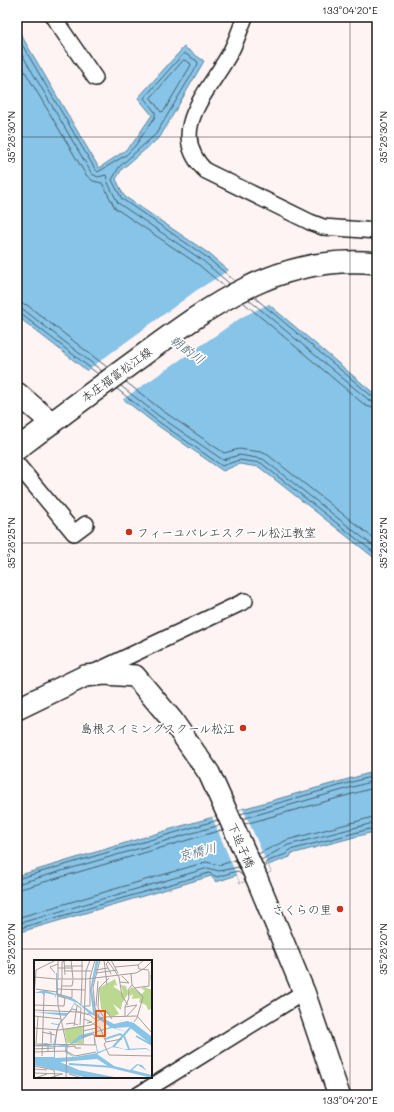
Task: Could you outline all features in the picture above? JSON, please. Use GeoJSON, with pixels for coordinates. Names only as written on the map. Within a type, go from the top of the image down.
{"type":"FeatureCollection","features":[{"type":"Feature","properties":{"kind":"street"},"geometry":{"type":"LineString","coordinates":[[53,17],[95,78]]}},
{"type":"Feature","properties":{"kind":"street"},"geometry":{"type":"LineString","coordinates":[[245,17],[233,48],[192,117],[188,134],[194,158],[206,171],[310,222],[323,227],[377,232]]}},
{"type":"Feature","properties":{"kind":"street","name":"本庄福富松江線"},"geometry":{"type":"LineString","coordinates":[[17,448],[197,315],[230,295],[269,277],[317,264],[351,261],[377,263]]}},
{"type":"Feature","properties":{"kind":"street"},"geometry":{"type":"LineString","coordinates":[[17,394],[52,423]]}},
{"type":"Feature","properties":{"kind":"street"},"geometry":{"type":"LineString","coordinates":[[17,464],[74,533],[86,524]]}},
{"type":"Feature","properties":{"kind":"street"},"geometry":{"type":"LineString","coordinates":[[17,709],[245,601]]}},
{"type":"Feature","properties":{"kind":"street","name":"下追子橋"},"geometry":{"type":"LineString","coordinates":[[85,676],[106,674],[135,676],[172,720],[209,773],[304,992],[339,1095]]}},
{"type":"Feature","properties":{"kind":"street"},"geometry":{"type":"LineString","coordinates":[[138,1095],[304,992]]}},
{"type":"Feature","properties":{"kind":"water","name":"朝酌川"},"geometry":{"type":"Polygon","coordinates":[[[17,28],[99,168],[123,152],[133,143],[152,115],[138,98],[184,47],[204,61],[160,137],[122,169],[116,179],[124,196],[208,253],[377,396],[377,560],[259,467],[239,464],[223,471],[154,423],[17,316],[17,28]]]}},
{"type":"Feature","properties":{"kind":"water","name":"京橋川"},"geometry":{"type":"Polygon","coordinates":[[[377,771],[377,831],[291,854],[290,857],[268,865],[271,872],[240,883],[237,875],[216,882],[211,876],[17,933],[17,876],[178,827],[377,771]]]}},
{"type":"Feature","properties":{"kind":"pier"},"geometry":{"type":"Polygon","coordinates":[[[231,269],[271,303],[242,317],[122,400],[85,372],[197,290],[231,269]]]}},
{"type":"Feature","properties":{"kind":"pier"},"geometry":{"type":"Polygon","coordinates":[[[243,809],[271,872],[240,883],[212,817],[243,809]]]}},
{"type":"Feature","properties":{"kind":"place","name":"フィーユバレエスクール松江教室"},"geometry":{"type":"Point","coordinates":[129,532]}},
{"type":"Feature","properties":{"kind":"place","name":"島根スイミングスクール松江"},"geometry":{"type":"Point","coordinates":[243,728]}},
{"type":"Feature","properties":{"kind":"place","name":"さくらの里"},"geometry":{"type":"Point","coordinates":[340,909]}}]}
